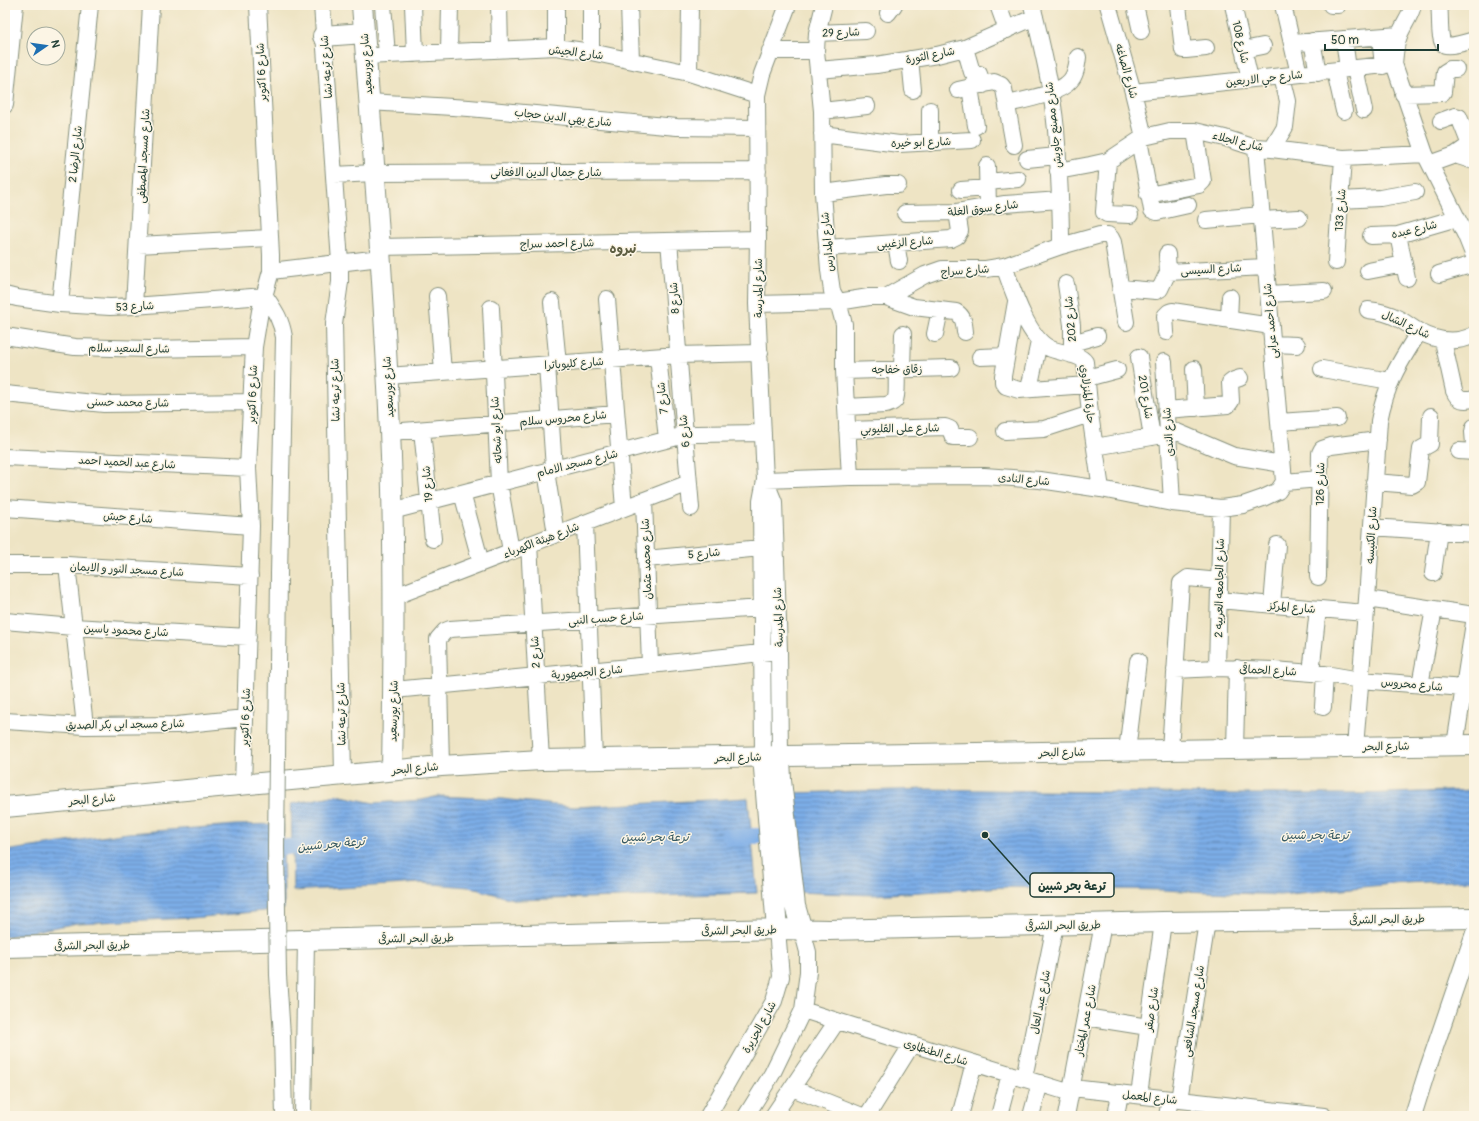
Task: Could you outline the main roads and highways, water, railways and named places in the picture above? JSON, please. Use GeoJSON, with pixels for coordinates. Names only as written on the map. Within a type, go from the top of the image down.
{"type":"FeatureCollection","features":[{"type":"Feature","properties":{"kind":"water"},"geometry":{"type":"Polygon","coordinates":[[[927,789],[1220,794],[1363,794],[1474,790],[1474,880],[1403,883],[1280,895],[1162,890],[1004,887],[873,895],[796,892],[793,793],[927,789]]]}},
{"type":"Feature","properties":{"kind":"water"},"geometry":{"type":"Polygon","coordinates":[[[337,795],[374,803],[422,800],[439,796],[502,799],[574,807],[748,798],[757,893],[516,900],[469,887],[421,883],[293,891],[291,804],[337,795]]]}},
{"type":"Feature","properties":{"kind":"water"},"geometry":{"type":"Polygon","coordinates":[[[283,824],[284,909],[192,918],[77,923],[5,937],[5,851],[128,833],[235,825],[283,824]]]}},
{"type":"Feature","properties":{"kind":"waterway","name":"ترعة بحر شبين"},"geometry":{"type":"LineString","coordinates":[[729,836],[780,836]]}},
{"type":"Feature","properties":{"kind":"waterway","name":"ترعة بحر شبين"},"geometry":{"type":"LineString","coordinates":[[262,849],[313,845]]}},
{"type":"Feature","properties":{"kind":"place","name":"ترعة بحر شبين"},"geometry":{"type":"Point","coordinates":[985,835]}},
{"type":"Feature","properties":{"kind":"district","name":"نبروه"},"geometry":{"type":"Point","coordinates":[623,248]}}]}
